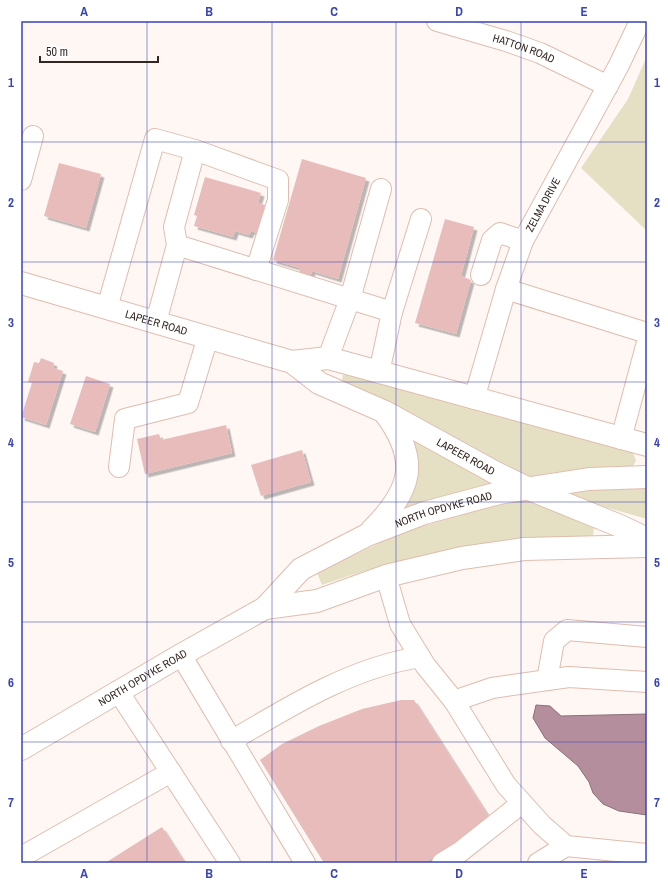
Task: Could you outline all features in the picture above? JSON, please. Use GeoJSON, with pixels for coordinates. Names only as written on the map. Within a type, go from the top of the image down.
{"type":"FeatureCollection","features":[{"type":"Feature","properties":{"kind":"main road","name":"LAPEER ROAD"},"geometry":{"type":"LineString","coordinates":[[21,283],[292,362],[319,383],[385,412],[529,489],[620,526],[647,539]]}},
{"type":"Feature","properties":{"kind":"main road","name":"LAPEER ROAD"},"geometry":{"type":"LineString","coordinates":[[292,362],[328,358],[647,445]]}},
{"type":"Feature","properties":{"kind":"main road"},"geometry":{"type":"LineString","coordinates":[[367,535],[386,517],[396,503],[403,489],[407,474],[403,442],[385,412]]}},
{"type":"Feature","properties":{"kind":"main road","name":"NORTH OPDYKE ROAD"},"geometry":{"type":"LineString","coordinates":[[21,749],[180,655],[265,608],[301,569],[367,535],[424,513],[472,499],[589,479],[647,477]]}},
{"type":"Feature","properties":{"kind":"main road","name":"NORTH OPDYKE ROAD"},"geometry":{"type":"LineString","coordinates":[[265,608],[318,601],[386,576],[490,553],[555,547],[647,546]]}},
{"type":"Feature","properties":{"kind":"street","name":"HATTON ROAD"},"geometry":{"type":"LineString","coordinates":[[437,21],[506,41],[540,53],[608,86]]}},
{"type":"Feature","properties":{"kind":"street","name":"ZELMA DRIVE"},"geometry":{"type":"LineString","coordinates":[[474,399],[506,289],[523,241],[630,45],[640,21]]}},
{"type":"Feature","properties":{"kind":"street"},"geometry":{"type":"LineString","coordinates":[[21,180],[33,136]]}},
{"type":"Feature","properties":{"kind":"street"},"geometry":{"type":"LineString","coordinates":[[107,308],[155,139],[195,150],[278,180],[278,200],[256,270]]}},
{"type":"Feature","properties":{"kind":"street"},"geometry":{"type":"LineString","coordinates":[[156,322],[177,245],[174,227],[195,150]]}},
{"type":"Feature","properties":{"kind":"street"},"geometry":{"type":"LineString","coordinates":[[328,358],[350,300],[381,190]]}},
{"type":"Feature","properties":{"kind":"street"},"geometry":{"type":"LineString","coordinates":[[379,373],[392,312],[421,219]]}},
{"type":"Feature","properties":{"kind":"street"},"geometry":{"type":"LineString","coordinates":[[481,275],[492,240],[495,236],[500,233],[523,241]]}},
{"type":"Feature","properties":{"kind":"street"},"geometry":{"type":"LineString","coordinates":[[177,245],[392,312]]}},
{"type":"Feature","properties":{"kind":"street"},"geometry":{"type":"LineString","coordinates":[[506,289],[647,333]]}},
{"type":"Feature","properties":{"kind":"street"},"geometry":{"type":"LineString","coordinates":[[119,467],[125,419],[188,403],[208,337]]}},
{"type":"Feature","properties":{"kind":"street"},"geometry":{"type":"LineString","coordinates":[[621,438],[647,342]]}},
{"type":"Feature","properties":{"kind":"street"},"geometry":{"type":"LineString","coordinates":[[386,576],[400,624],[420,657],[454,701],[506,785],[542,825],[566,846],[647,854]]}},
{"type":"Feature","properties":{"kind":"street"},"geometry":{"type":"LineString","coordinates":[[547,680],[554,641],[567,630],[647,637]]}},
{"type":"Feature","properties":{"kind":"street"},"geometry":{"type":"LineString","coordinates":[[180,655],[305,863]]}},
{"type":"Feature","properties":{"kind":"street"},"geometry":{"type":"LineString","coordinates":[[231,741],[294,704],[339,681],[400,660],[420,657]]}},
{"type":"Feature","properties":{"kind":"street"},"geometry":{"type":"LineString","coordinates":[[454,701],[492,688],[569,677],[647,682]]}},
{"type":"Feature","properties":{"kind":"street"},"geometry":{"type":"LineString","coordinates":[[118,691],[230,863]]}},
{"type":"Feature","properties":{"kind":"street"},"geometry":{"type":"LineString","coordinates":[[21,857],[171,772]]}},
{"type":"Feature","properties":{"kind":"street"},"geometry":{"type":"LineString","coordinates":[[442,863],[460,852],[522,803]]}},
{"type":"Feature","properties":{"kind":"street"},"geometry":{"type":"LineString","coordinates":[[538,863],[566,846]]}},
{"type":"Feature","properties":{"kind":"shaded area"},"geometry":{"type":"Polygon","coordinates":[[[647,56],[647,231],[581,168],[628,99],[647,56]]]}},
{"type":"Feature","properties":{"kind":"shaded area"},"geometry":{"type":"Polygon","coordinates":[[[347,373],[630,450],[636,461],[633,466],[626,468],[572,470],[526,477],[345,385],[342,380],[343,375],[347,373]]]}},
{"type":"Feature","properties":{"kind":"shaded area"},"geometry":{"type":"Polygon","coordinates":[[[411,437],[494,484],[400,512],[411,437]]]}},
{"type":"Feature","properties":{"kind":"shaded area"},"geometry":{"type":"Polygon","coordinates":[[[647,487],[647,519],[598,505],[573,496],[572,493],[575,491],[647,487]]]}},
{"type":"Feature","properties":{"kind":"shaded area"},"geometry":{"type":"Polygon","coordinates":[[[524,498],[542,507],[594,526],[593,536],[523,540],[455,549],[389,564],[322,585],[317,573],[400,533],[524,498]]]}},
{"type":"Feature","properties":{"kind":"shaded area"},"geometry":{"type":"Polygon","coordinates":[[[536,705],[550,706],[561,716],[647,714],[647,815],[619,811],[603,804],[593,793],[589,782],[578,766],[545,738],[533,718],[536,705]]]}},
{"type":"Feature","properties":{"kind":"building"},"geometry":{"type":"Polygon","coordinates":[[[302,159],[366,178],[338,279],[312,271],[310,277],[299,274],[300,268],[273,260],[302,159]]]}},
{"type":"Feature","properties":{"kind":"building"},"geometry":{"type":"Polygon","coordinates":[[[59,163],[101,174],[86,228],[44,216],[59,163]]]}},
{"type":"Feature","properties":{"kind":"building"},"geometry":{"type":"Polygon","coordinates":[[[205,177],[261,193],[258,203],[265,205],[257,233],[251,231],[249,235],[235,231],[233,237],[194,226],[197,216],[194,215],[205,177]]]}},
{"type":"Feature","properties":{"kind":"building"},"geometry":{"type":"Polygon","coordinates":[[[445,219],[474,227],[461,276],[471,280],[456,334],[415,323],[445,219]]]}},
{"type":"Feature","properties":{"kind":"building"},"geometry":{"type":"Polygon","coordinates":[[[41,358],[54,363],[53,368],[63,371],[46,425],[21,417],[32,383],[28,382],[34,362],[39,363],[41,358]]]}},
{"type":"Feature","properties":{"kind":"building"},"geometry":{"type":"Polygon","coordinates":[[[86,376],[110,384],[95,432],[70,424],[86,376]]]}},
{"type":"Feature","properties":{"kind":"building"},"geometry":{"type":"Polygon","coordinates":[[[226,425],[232,453],[145,474],[137,439],[159,434],[161,440],[226,425]]]}},
{"type":"Feature","properties":{"kind":"building"},"geometry":{"type":"Polygon","coordinates":[[[302,450],[311,482],[261,496],[251,465],[302,450]]]}},
{"type":"Feature","properties":{"kind":"building"},"geometry":{"type":"Polygon","coordinates":[[[401,700],[414,700],[491,820],[424,863],[324,863],[260,760],[282,744],[319,726],[362,709],[401,700]]]}},
{"type":"Feature","properties":{"kind":"building"},"geometry":{"type":"Polygon","coordinates":[[[162,827],[185,863],[105,863],[162,827]]]}}]}
